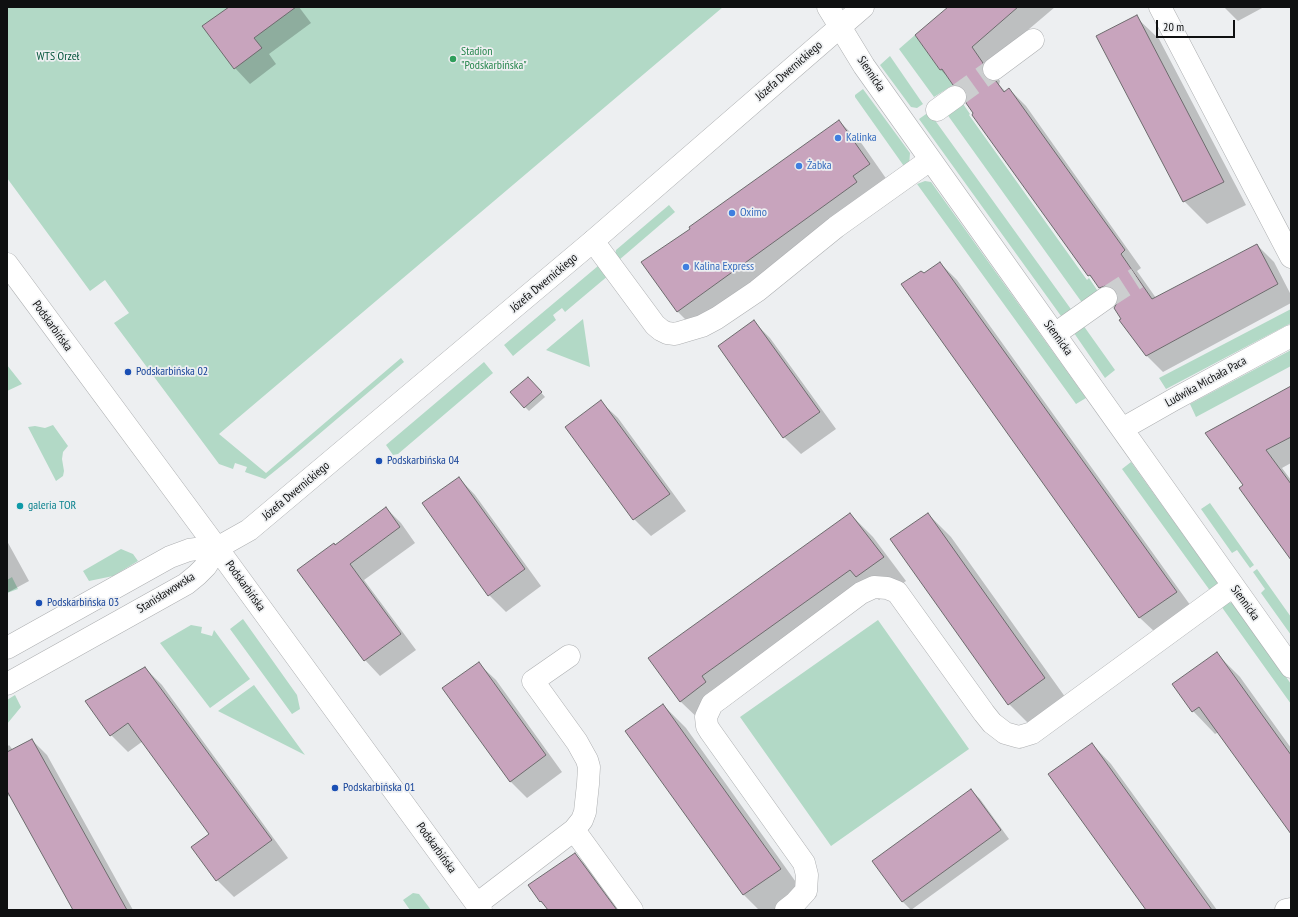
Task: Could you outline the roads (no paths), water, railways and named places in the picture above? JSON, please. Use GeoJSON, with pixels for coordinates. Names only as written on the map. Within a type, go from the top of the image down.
{"type":"FeatureCollection","features":[{"type":"Feature","properties":{"kind":"street","name":"Siennicka"},"geometry":{"type":"LineString","coordinates":[[828,7],[864,66],[1291,667]]}},
{"type":"Feature","properties":{"kind":"street","name":"Józefa Dwernickiego"},"geometry":{"type":"LineString","coordinates":[[217,548],[249,530],[266,517],[593,241],[863,7]]}},
{"type":"Feature","properties":{"kind":"street"},"geometry":{"type":"LineString","coordinates":[[1160,7],[1291,257]]}},
{"type":"Feature","properties":{"kind":"street"},"geometry":{"type":"LineString","coordinates":[[994,69],[1033,40]]}},
{"type":"Feature","properties":{"kind":"street"},"geometry":{"type":"LineString","coordinates":[[937,110],[955,97]]}},
{"type":"Feature","properties":{"kind":"street"},"geometry":{"type":"LineString","coordinates":[[593,241],[655,325],[667,333],[675,334],[702,326],[717,318],[756,291],[836,227],[930,160]]}},
{"type":"Feature","properties":{"kind":"street","name":"Podskarbińska"},"geometry":{"type":"LineString","coordinates":[[7,264],[217,548],[479,907]]}},
{"type":"Feature","properties":{"kind":"street"},"geometry":{"type":"LineString","coordinates":[[1055,334],[1106,298]]}},
{"type":"Feature","properties":{"kind":"street","name":"Ludwika Michała Paca"},"geometry":{"type":"LineString","coordinates":[[1122,430],[1291,336]]}},
{"type":"Feature","properties":{"kind":"street"},"geometry":{"type":"LineString","coordinates":[[7,648],[170,557],[189,550],[217,548]]}},
{"type":"Feature","properties":{"kind":"street","name":"Stanisławowska"},"geometry":{"type":"LineString","coordinates":[[7,684],[186,584],[206,566],[217,548]]}},
{"type":"Feature","properties":{"kind":"street"},"geometry":{"type":"LineString","coordinates":[[786,910],[796,903],[806,891],[807,875],[804,863],[710,731],[706,722],[706,717],[712,704],[861,592],[874,587],[887,588],[897,592],[992,723],[1005,733],[1019,737],[1032,733],[1233,586]]}},
{"type":"Feature","properties":{"kind":"street"},"geometry":{"type":"LineString","coordinates":[[479,907],[574,830],[582,820],[585,812],[589,767],[587,760],[577,742],[533,682],[569,656]]}},
{"type":"Feature","properties":{"kind":"street"},"geometry":{"type":"LineString","coordinates":[[574,830],[632,910]]}},
{"type":"Feature","properties":{"kind":"street"},"geometry":{"type":"LineString","coordinates":[[1286,910],[1291,909]]}},
{"type":"Feature","properties":{"kind":"tunnel"},"geometry":{"type":"LineString","coordinates":[[955,97],[994,69]]}},
{"type":"Feature","properties":{"kind":"tunnel"},"geometry":{"type":"LineString","coordinates":[[1106,298],[1137,278]]}},
{"type":"Feature","properties":{"kind":"place","name":"Stadion \"Podskarbińska\""},"geometry":{"type":"Point","coordinates":[453,59]}},
{"type":"Feature","properties":{"kind":"place","name":"Kalinka"},"geometry":{"type":"Point","coordinates":[838,138]}},
{"type":"Feature","properties":{"kind":"place","name":"Żabka"},"geometry":{"type":"Point","coordinates":[799,166]}},
{"type":"Feature","properties":{"kind":"place","name":"Oximo"},"geometry":{"type":"Point","coordinates":[732,213]}},
{"type":"Feature","properties":{"kind":"place","name":"Kalina Express"},"geometry":{"type":"Point","coordinates":[686,267]}},
{"type":"Feature","properties":{"kind":"place","name":"Podskarbińska 02"},"geometry":{"type":"Point","coordinates":[128,372]}},
{"type":"Feature","properties":{"kind":"place","name":"Podskarbińska 04"},"geometry":{"type":"Point","coordinates":[379,461]}},
{"type":"Feature","properties":{"kind":"place","name":"galeria TOR"},"geometry":{"type":"Point","coordinates":[20,506]}},
{"type":"Feature","properties":{"kind":"place","name":"Podskarbińska 03"},"geometry":{"type":"Point","coordinates":[39,603]}},
{"type":"Feature","properties":{"kind":"place","name":"Podskarbińska 01"},"geometry":{"type":"Point","coordinates":[335,788]}},
{"type":"Feature","properties":{"kind":"park label","name":"WTS Orzeł"},"geometry":{"type":"Point","coordinates":[58,57]}}]}
